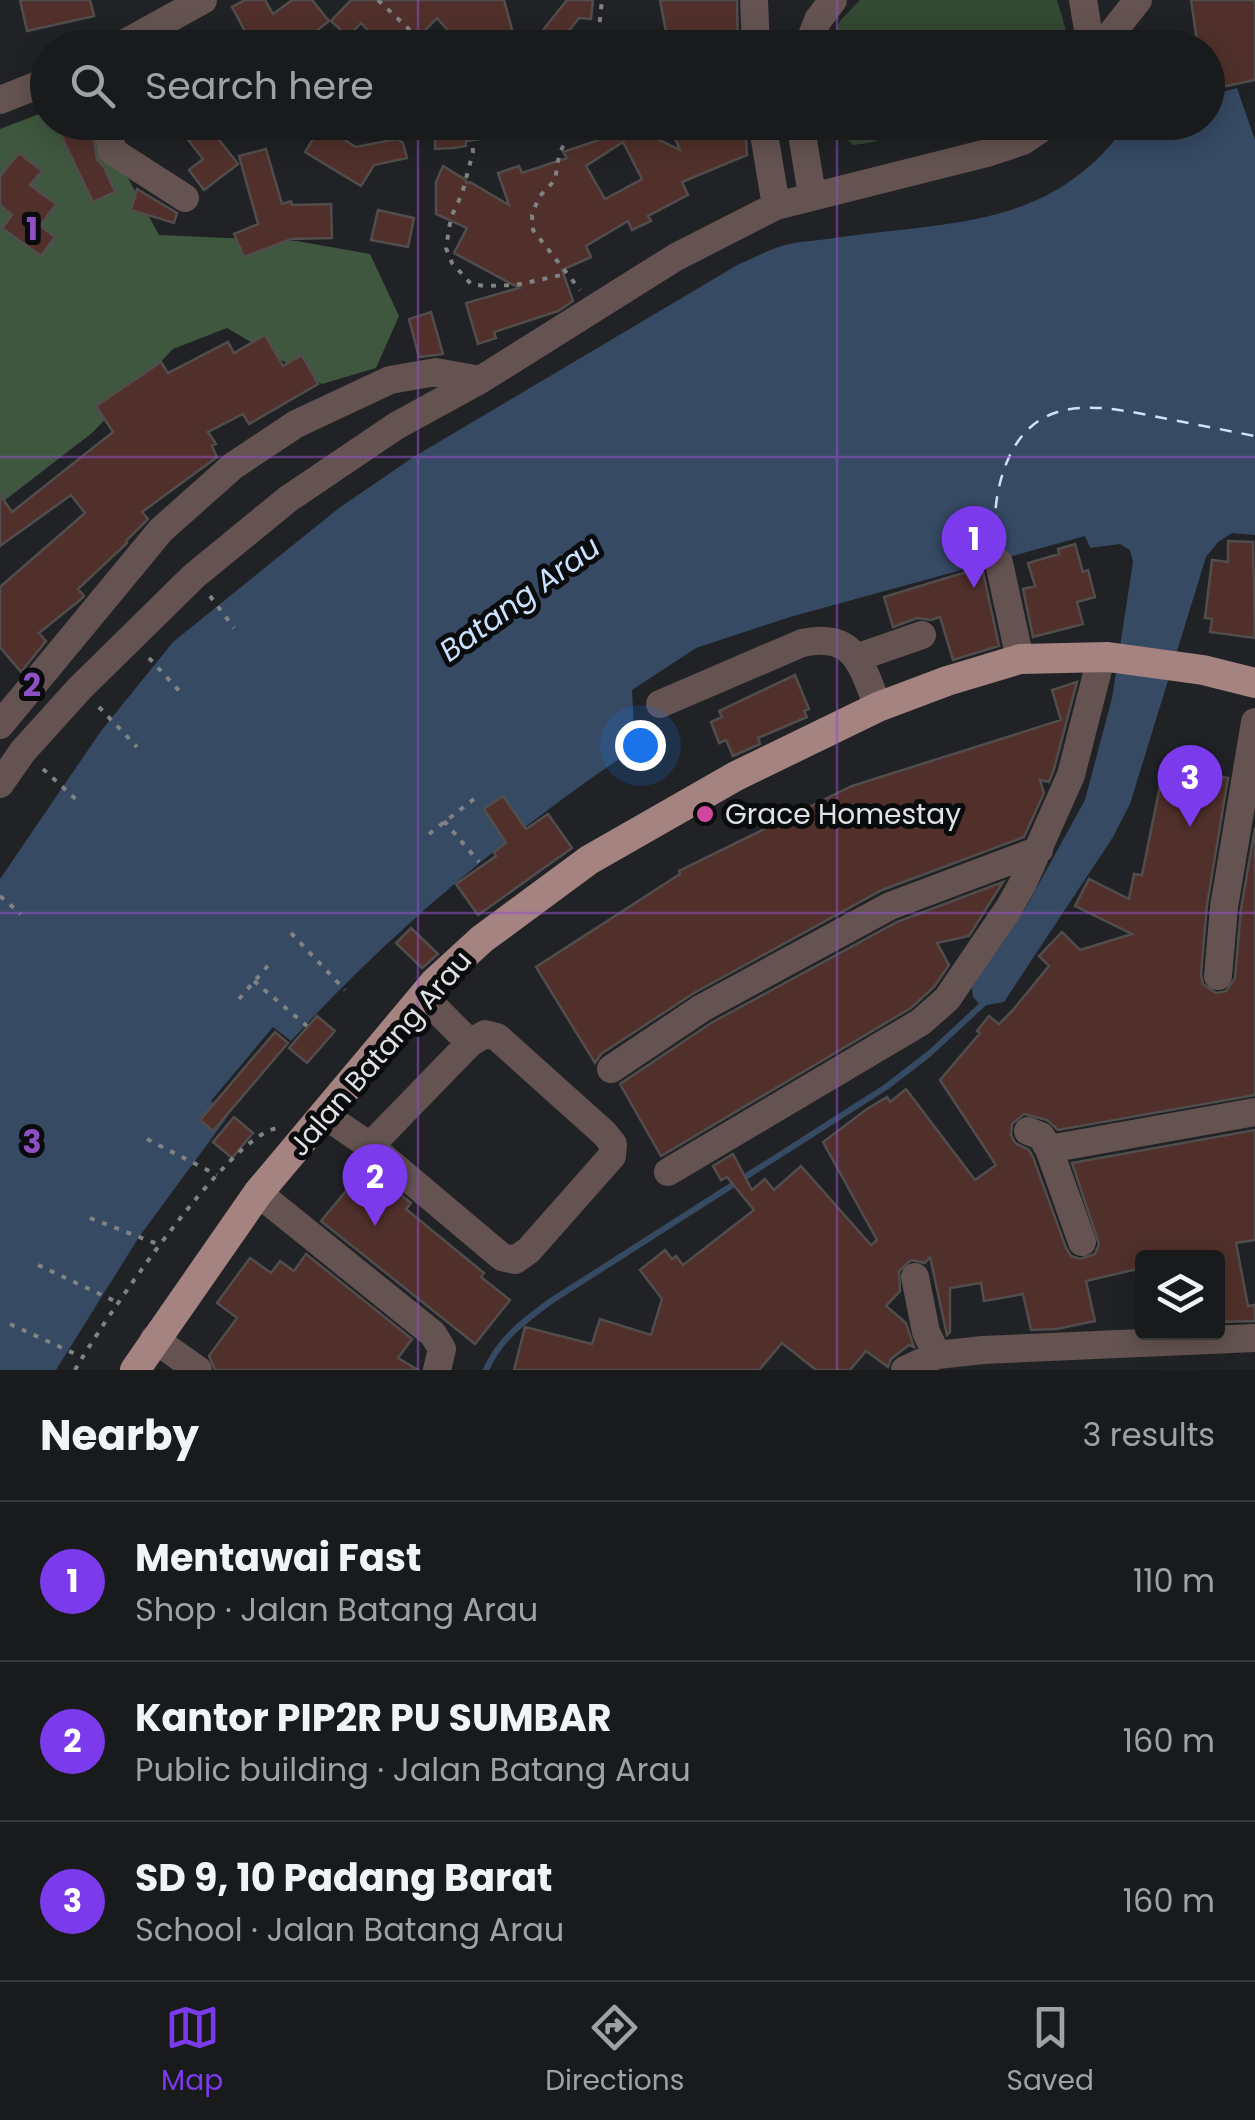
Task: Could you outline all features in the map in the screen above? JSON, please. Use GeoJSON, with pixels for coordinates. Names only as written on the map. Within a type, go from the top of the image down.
{"type":"FeatureCollection","features":[{"type":"Feature","properties":{"kind":"main road","name":"Jalan Batang Arau"},"geometry":{"type":"LineString","coordinates":[[135,1370],[258,1193],[423,996],[482,938],[589,860],[736,776],[878,707],[1020,659],[1104,657],[1203,670],[1255,683]]}},
{"type":"Feature","properties":{"kind":"street"},"geometry":{"type":"LineString","coordinates":[[149,30],[203,0]]}},
{"type":"Feature","properties":{"kind":"street"},"geometry":{"type":"LineString","coordinates":[[754,0],[755,30]]}},
{"type":"Feature","properties":{"kind":"street"},"geometry":{"type":"LineString","coordinates":[[814,30],[833,0]]}},
{"type":"Feature","properties":{"kind":"street"},"geometry":{"type":"LineString","coordinates":[[1083,0],[1087,30]]}},
{"type":"Feature","properties":{"kind":"street"},"geometry":{"type":"LineString","coordinates":[[1114,30],[1138,0]]}},
{"type":"Feature","properties":{"kind":"street"},"geometry":{"type":"LineString","coordinates":[[0,100],[30,88]]}},
{"type":"Feature","properties":{"kind":"street"},"geometry":{"type":"LineString","coordinates":[[110,140],[112,150],[185,198]]}},
{"type":"Feature","properties":{"kind":"street"},"geometry":{"type":"LineString","coordinates":[[765,140],[776,206]]}},
{"type":"Feature","properties":{"kind":"street"},"geometry":{"type":"LineString","coordinates":[[803,140],[812,196]]}},
{"type":"Feature","properties":{"kind":"street"},"geometry":{"type":"LineString","coordinates":[[0,784],[22,752],[80,688],[194,576],[288,499],[396,426],[480,380],[676,257],[776,206],[889,180],[1025,140]]}},
{"type":"Feature","properties":{"kind":"street"},"geometry":{"type":"LineString","coordinates":[[0,724],[161,530],[233,466],[296,424],[390,380],[436,372],[480,380]]}},
{"type":"Feature","properties":{"kind":"street"},"geometry":{"type":"LineString","coordinates":[[999,563],[1020,659]]}},
{"type":"Feature","properties":{"kind":"street"},"geometry":{"type":"LineString","coordinates":[[859,656],[922,636]]}},
{"type":"Feature","properties":{"kind":"street"},"geometry":{"type":"LineString","coordinates":[[660,704],[819,639],[838,642],[859,656],[878,707]]}},
{"type":"Feature","properties":{"kind":"street"},"geometry":{"type":"LineString","coordinates":[[668,1172],[936,1011],[1010,908],[1039,850],[1071,775],[1104,657]]}},
{"type":"Feature","properties":{"kind":"street"},"geometry":{"type":"LineString","coordinates":[[1218,976],[1224,907],[1254,730]]}},
{"type":"Feature","properties":{"kind":"street"},"geometry":{"type":"LineString","coordinates":[[612,1070],[702,1008],[890,906],[1039,850]]}},
{"type":"Feature","properties":{"kind":"street"},"geometry":{"type":"LineString","coordinates":[[423,996],[470,1043]]}},
{"type":"Feature","properties":{"kind":"street"},"geometry":{"type":"LineString","coordinates":[[317,1122],[370,1146],[502,1258],[515,1260],[529,1250],[612,1156],[612,1144],[604,1132],[497,1036],[485,1034],[470,1043],[370,1146]]}},
{"type":"Feature","properties":{"kind":"street"},"geometry":{"type":"LineString","coordinates":[[1049,1149],[1255,1112]]}},
{"type":"Feature","properties":{"kind":"street"},"geometry":{"type":"LineString","coordinates":[[1028,1130],[1041,1136],[1049,1149],[1082,1242]]}},
{"type":"Feature","properties":{"kind":"street"},"geometry":{"type":"LineString","coordinates":[[258,1193],[432,1334],[442,1349],[437,1370]]}},
{"type":"Feature","properties":{"kind":"street"},"geometry":{"type":"LineString","coordinates":[[915,1276],[926,1332],[937,1355]]}},
{"type":"Feature","properties":{"kind":"street"},"geometry":{"type":"LineString","coordinates":[[905,1370],[937,1355],[983,1350],[1255,1338]]}},
{"type":"Feature","properties":{"kind":"street"},"geometry":{"type":"LineString","coordinates":[[154,1339],[198,1370]]}},
{"type":"Feature","properties":{"kind":"path"},"geometry":{"type":"LineString","coordinates":[[378,0],[410,30]]}},
{"type":"Feature","properties":{"kind":"path"},"geometry":{"type":"LineString","coordinates":[[598,30],[602,0]]}},
{"type":"Feature","properties":{"kind":"path"},"geometry":{"type":"LineString","coordinates":[[472,140],[473,152],[462,194],[451,217],[446,248],[452,263],[472,284],[484,286],[516,286],[566,274]]}},
{"type":"Feature","properties":{"kind":"path"},"geometry":{"type":"LineString","coordinates":[[566,140],[554,180],[532,214],[533,230],[594,308]]}},
{"type":"Feature","properties":{"kind":"path"},"geometry":{"type":"LineString","coordinates":[[194,576],[234,628]]}},
{"type":"Feature","properties":{"kind":"path"},"geometry":{"type":"LineString","coordinates":[[132,640],[184,695]]}},
{"type":"Feature","properties":{"kind":"path"},"geometry":{"type":"LineString","coordinates":[[80,688],[137,746]]}},
{"type":"Feature","properties":{"kind":"path"},"geometry":{"type":"LineString","coordinates":[[22,752],[80,803]]}},
{"type":"Feature","properties":{"kind":"path"},"geometry":{"type":"LineString","coordinates":[[428,834],[474,799]]}},
{"type":"Feature","properties":{"kind":"path"},"geometry":{"type":"LineString","coordinates":[[444,822],[479,862]]}},
{"type":"Feature","properties":{"kind":"path"},"geometry":{"type":"LineString","coordinates":[[0,896],[21,914]]}},
{"type":"Feature","properties":{"kind":"path"},"geometry":{"type":"LineString","coordinates":[[291,933],[345,990]]}},
{"type":"Feature","properties":{"kind":"path"},"geometry":{"type":"LineString","coordinates":[[239,999],[272,962]]}},
{"type":"Feature","properties":{"kind":"path"},"geometry":{"type":"LineString","coordinates":[[254,981],[307,1026]]}},
{"type":"Feature","properties":{"kind":"path"},"geometry":{"type":"LineString","coordinates":[[75,1370],[160,1245],[217,1175],[258,1135],[271,1128],[317,1122]]}},
{"type":"Feature","properties":{"kind":"path"},"geometry":{"type":"LineString","coordinates":[[146,1139],[217,1175]]}},
{"type":"Feature","properties":{"kind":"path"},"geometry":{"type":"LineString","coordinates":[[90,1218],[160,1245]]}},
{"type":"Feature","properties":{"kind":"path"},"geometry":{"type":"LineString","coordinates":[[38,1266],[119,1304]]}},
{"type":"Feature","properties":{"kind":"path"},"geometry":{"type":"LineString","coordinates":[[10,1324],[82,1357]]}},
{"type":"Feature","properties":{"kind":"green space"},"geometry":{"type":"Polygon","coordinates":[[[860,0],[1057,0],[1066,30],[837,30],[840,21],[860,0]]]}},
{"type":"Feature","properties":{"kind":"green space"},"geometry":{"type":"Polygon","coordinates":[[[30,118],[30,140],[107,140],[159,235],[297,241],[370,254],[399,316],[376,368],[322,384],[227,328],[173,349],[92,433],[0,504],[0,129],[30,118]]]}},
{"type":"Feature","properties":{"kind":"green space"},"geometry":{"type":"Polygon","coordinates":[[[847,140],[878,140],[874,142],[854,145],[847,140]]]}},
{"type":"Feature","properties":{"kind":"water","name":"Batang Arau"},"geometry":{"type":"Polygon","coordinates":[[[1237,88],[1255,140],[1255,535],[1232,533],[1206,557],[1130,804],[1113,837],[1004,1002],[981,1006],[973,997],[972,987],[1025,909],[1085,800],[1112,698],[1133,562],[1130,550],[1120,544],[1090,548],[1085,536],[790,617],[696,648],[632,690],[635,748],[454,884],[370,959],[291,1041],[273,1027],[211,1101],[228,1116],[139,1237],[56,1370],[0,1370],[0,879],[101,731],[173,642],[339,508],[412,458],[739,264],[788,244],[996,214],[1032,202],[1066,184],[1113,140],[1225,140],[1225,91],[1237,88]]]}},
{"type":"Feature","properties":{"kind":"building"},"geometry":{"type":"Polygon","coordinates":[[[20,0],[90,0],[94,16],[27,31],[20,0]]]}},
{"type":"Feature","properties":{"kind":"building"},"geometry":{"type":"Polygon","coordinates":[[[245,0],[265,0],[273,14],[292,0],[312,0],[329,21],[317,30],[244,30],[232,7],[245,0]]]}},
{"type":"Feature","properties":{"kind":"building"},"geometry":{"type":"Polygon","coordinates":[[[351,0],[504,0],[512,30],[447,30],[437,18],[425,30],[368,30],[361,23],[354,30],[341,30],[331,21],[351,0]]]}},
{"type":"Feature","properties":{"kind":"building"},"geometry":{"type":"Polygon","coordinates":[[[567,0],[593,0],[591,19],[579,18],[569,30],[543,30],[567,0]]]}},
{"type":"Feature","properties":{"kind":"building"},"geometry":{"type":"Polygon","coordinates":[[[660,0],[737,0],[738,30],[666,30],[660,0]]]}},
{"type":"Feature","properties":{"kind":"building"},"geometry":{"type":"Polygon","coordinates":[[[1191,0],[1255,0],[1255,80],[1225,86],[1225,30],[1195,30],[1191,0]]]}},
{"type":"Feature","properties":{"kind":"building"},"geometry":{"type":"Polygon","coordinates":[[[63,140],[94,140],[97,160],[115,192],[93,202],[63,140]]]}},
{"type":"Feature","properties":{"kind":"building"},"geometry":{"type":"Polygon","coordinates":[[[188,140],[219,140],[238,164],[204,190],[189,170],[203,159],[188,140]]]}},
{"type":"Feature","properties":{"kind":"building"},"geometry":{"type":"Polygon","coordinates":[[[312,140],[344,140],[356,147],[398,140],[407,158],[374,165],[361,186],[305,152],[312,140]]]}},
{"type":"Feature","properties":{"kind":"building"},"geometry":{"type":"Polygon","coordinates":[[[435,140],[473,140],[466,141],[466,146],[435,149],[435,140]]]}},
{"type":"Feature","properties":{"kind":"building"},"geometry":{"type":"Polygon","coordinates":[[[599,140],[659,140],[680,150],[676,140],[746,140],[747,155],[682,182],[688,195],[648,216],[651,221],[632,230],[628,221],[586,246],[591,257],[562,270],[573,301],[558,311],[494,332],[496,338],[478,344],[466,303],[519,288],[454,253],[467,228],[436,214],[436,182],[443,166],[509,205],[498,173],[519,166],[522,173],[567,158],[563,152],[599,140]],[[623,142],[586,166],[605,199],[642,179],[623,142]]]}},
{"type":"Feature","properties":{"kind":"building"},"geometry":{"type":"Polygon","coordinates":[[[266,149],[282,204],[331,204],[332,238],[291,239],[244,257],[234,234],[258,224],[239,156],[266,149]]]}},
{"type":"Feature","properties":{"kind":"building"},"geometry":{"type":"Polygon","coordinates":[[[19,153],[42,171],[30,185],[56,204],[40,226],[55,237],[41,256],[2,228],[12,215],[0,205],[0,176],[19,153]]]}},
{"type":"Feature","properties":{"kind":"building"},"geometry":{"type":"Polygon","coordinates":[[[137,189],[177,213],[174,223],[131,210],[137,189]]]}},
{"type":"Feature","properties":{"kind":"building"},"geometry":{"type":"Polygon","coordinates":[[[378,210],[414,218],[408,247],[371,240],[378,210]]]}},
{"type":"Feature","properties":{"kind":"building"},"geometry":{"type":"Polygon","coordinates":[[[431,312],[443,354],[419,357],[409,319],[431,312]]]}},
{"type":"Feature","properties":{"kind":"building"},"geometry":{"type":"Polygon","coordinates":[[[265,335],[283,366],[302,355],[318,384],[249,424],[243,414],[208,432],[216,444],[212,446],[217,457],[142,512],[148,519],[78,589],[84,596],[39,633],[46,641],[21,672],[0,647],[0,587],[85,513],[71,495],[0,546],[0,495],[12,512],[113,432],[96,406],[161,362],[168,373],[228,342],[234,353],[265,335]]]}},
{"type":"Feature","properties":{"kind":"building"},"geometry":{"type":"Polygon","coordinates":[[[1228,541],[1253,542],[1255,638],[1210,632],[1212,619],[1205,618],[1212,560],[1228,562],[1228,541]]]}},
{"type":"Feature","properties":{"kind":"building"},"geometry":{"type":"Polygon","coordinates":[[[1075,544],[1095,597],[1077,602],[1083,624],[1033,637],[1023,589],[1035,586],[1028,563],[1059,554],[1058,549],[1075,544]]]}},
{"type":"Feature","properties":{"kind":"building"},"geometry":{"type":"Polygon","coordinates":[[[982,567],[999,646],[953,660],[940,617],[917,618],[893,627],[884,597],[982,567]]]}},
{"type":"Feature","properties":{"kind":"building"},"geometry":{"type":"Polygon","coordinates":[[[795,675],[809,709],[804,711],[807,717],[758,738],[760,744],[733,756],[726,740],[719,743],[711,722],[722,717],[719,711],[795,675]]]}},
{"type":"Feature","properties":{"kind":"building"},"geometry":{"type":"Polygon","coordinates":[[[1077,682],[1054,769],[1049,782],[1040,780],[1044,793],[1024,837],[882,890],[694,993],[601,1054],[595,1063],[536,967],[680,874],[679,871],[852,786],[1061,720],[1052,690],[1077,682]]]}},
{"type":"Feature","properties":{"kind":"building"},"geometry":{"type":"Polygon","coordinates":[[[1164,766],[1228,778],[1207,905],[1201,974],[1203,984],[1216,993],[1226,991],[1235,978],[1241,909],[1255,828],[1255,1095],[1058,1130],[1047,1120],[1024,1114],[1012,1124],[1011,1135],[1033,1157],[1066,1248],[1071,1256],[1080,1259],[1095,1254],[1099,1244],[1072,1163],[1255,1130],[1255,1240],[1236,1243],[1248,1306],[1255,1305],[1255,1321],[1225,1322],[1225,1250],[1135,1250],[1135,1270],[1086,1281],[1095,1321],[1031,1330],[1023,1294],[984,1301],[981,1283],[950,1288],[947,1335],[930,1257],[925,1263],[911,1260],[899,1271],[900,1291],[886,1306],[906,1323],[914,1347],[909,1345],[891,1359],[888,1367],[866,1351],[850,1370],[816,1370],[782,1343],[759,1370],[514,1370],[525,1327],[592,1344],[600,1319],[651,1335],[662,1299],[640,1270],[665,1250],[683,1265],[754,1210],[727,1177],[721,1180],[713,1166],[733,1154],[752,1190],[765,1179],[774,1190],[801,1166],[871,1245],[877,1240],[823,1142],[867,1109],[887,1097],[890,1102],[906,1089],[975,1180],[996,1165],[940,1080],[980,1033],[977,1031],[989,1016],[999,1024],[1013,1010],[1049,966],[1039,956],[1062,932],[1080,950],[1132,934],[1075,906],[1089,879],[1129,899],[1134,874],[1142,875],[1164,766]]]}},
{"type":"Feature","properties":{"kind":"building"},"geometry":{"type":"Polygon","coordinates":[[[503,796],[526,829],[548,814],[572,848],[478,915],[456,884],[496,856],[494,852],[506,843],[484,809],[503,796]]]}},
{"type":"Feature","properties":{"kind":"building"},"geometry":{"type":"Polygon","coordinates":[[[1003,882],[969,936],[937,943],[949,965],[934,987],[911,1008],[661,1156],[620,1084],[711,1023],[897,922],[1003,882]]]}},
{"type":"Feature","properties":{"kind":"building"},"geometry":{"type":"Polygon","coordinates":[[[411,928],[438,954],[422,968],[396,943],[411,928]]]}},
{"type":"Feature","properties":{"kind":"building"},"geometry":{"type":"Polygon","coordinates":[[[317,1016],[335,1031],[307,1063],[289,1048],[317,1016]]]}},
{"type":"Feature","properties":{"kind":"building"},"geometry":{"type":"Polygon","coordinates":[[[275,1032],[288,1043],[213,1131],[200,1120],[275,1032]]]}},
{"type":"Feature","properties":{"kind":"building"},"geometry":{"type":"Polygon","coordinates":[[[234,1117],[253,1133],[232,1158],[213,1142],[234,1117]]]}},
{"type":"Feature","properties":{"kind":"building"},"geometry":{"type":"Polygon","coordinates":[[[361,1173],[377,1186],[383,1180],[411,1203],[406,1209],[484,1273],[481,1277],[510,1300],[475,1344],[321,1221],[361,1173]]]}},
{"type":"Feature","properties":{"kind":"building"},"geometry":{"type":"Polygon","coordinates":[[[306,1254],[412,1339],[398,1358],[418,1370],[215,1370],[209,1356],[237,1318],[217,1303],[250,1258],[271,1273],[280,1261],[294,1271],[306,1254]]]}},
{"type":"Feature","properties":{"kind":"waterway"},"geometry":{"type":"LineString","coordinates":[[486,1370],[506,1339],[551,1301],[886,1087],[984,1003]]}},
{"type":"Feature","properties":{"kind":"ferry route"},"geometry":{"type":"LineString","coordinates":[[997,552],[996,501],[1002,476],[1024,433],[1040,420],[1058,412],[1098,408],[1255,436]]}},
{"type":"Feature","properties":{"kind":"place","name":"Mentawai Fast"},"geometry":{"type":"Point","coordinates":[974,588]}},
{"type":"Feature","properties":{"kind":"place","name":"Grace Homestay"},"geometry":{"type":"Point","coordinates":[705,814]}},
{"type":"Feature","properties":{"kind":"place","name":"SD 9, 10 Padang Barat"},"geometry":{"type":"Point","coordinates":[1190,827]}},
{"type":"Feature","properties":{"kind":"place","name":"Kantor PIP2R PU SUMBAR"},"geometry":{"type":"Point","coordinates":[375,1226]}}]}
